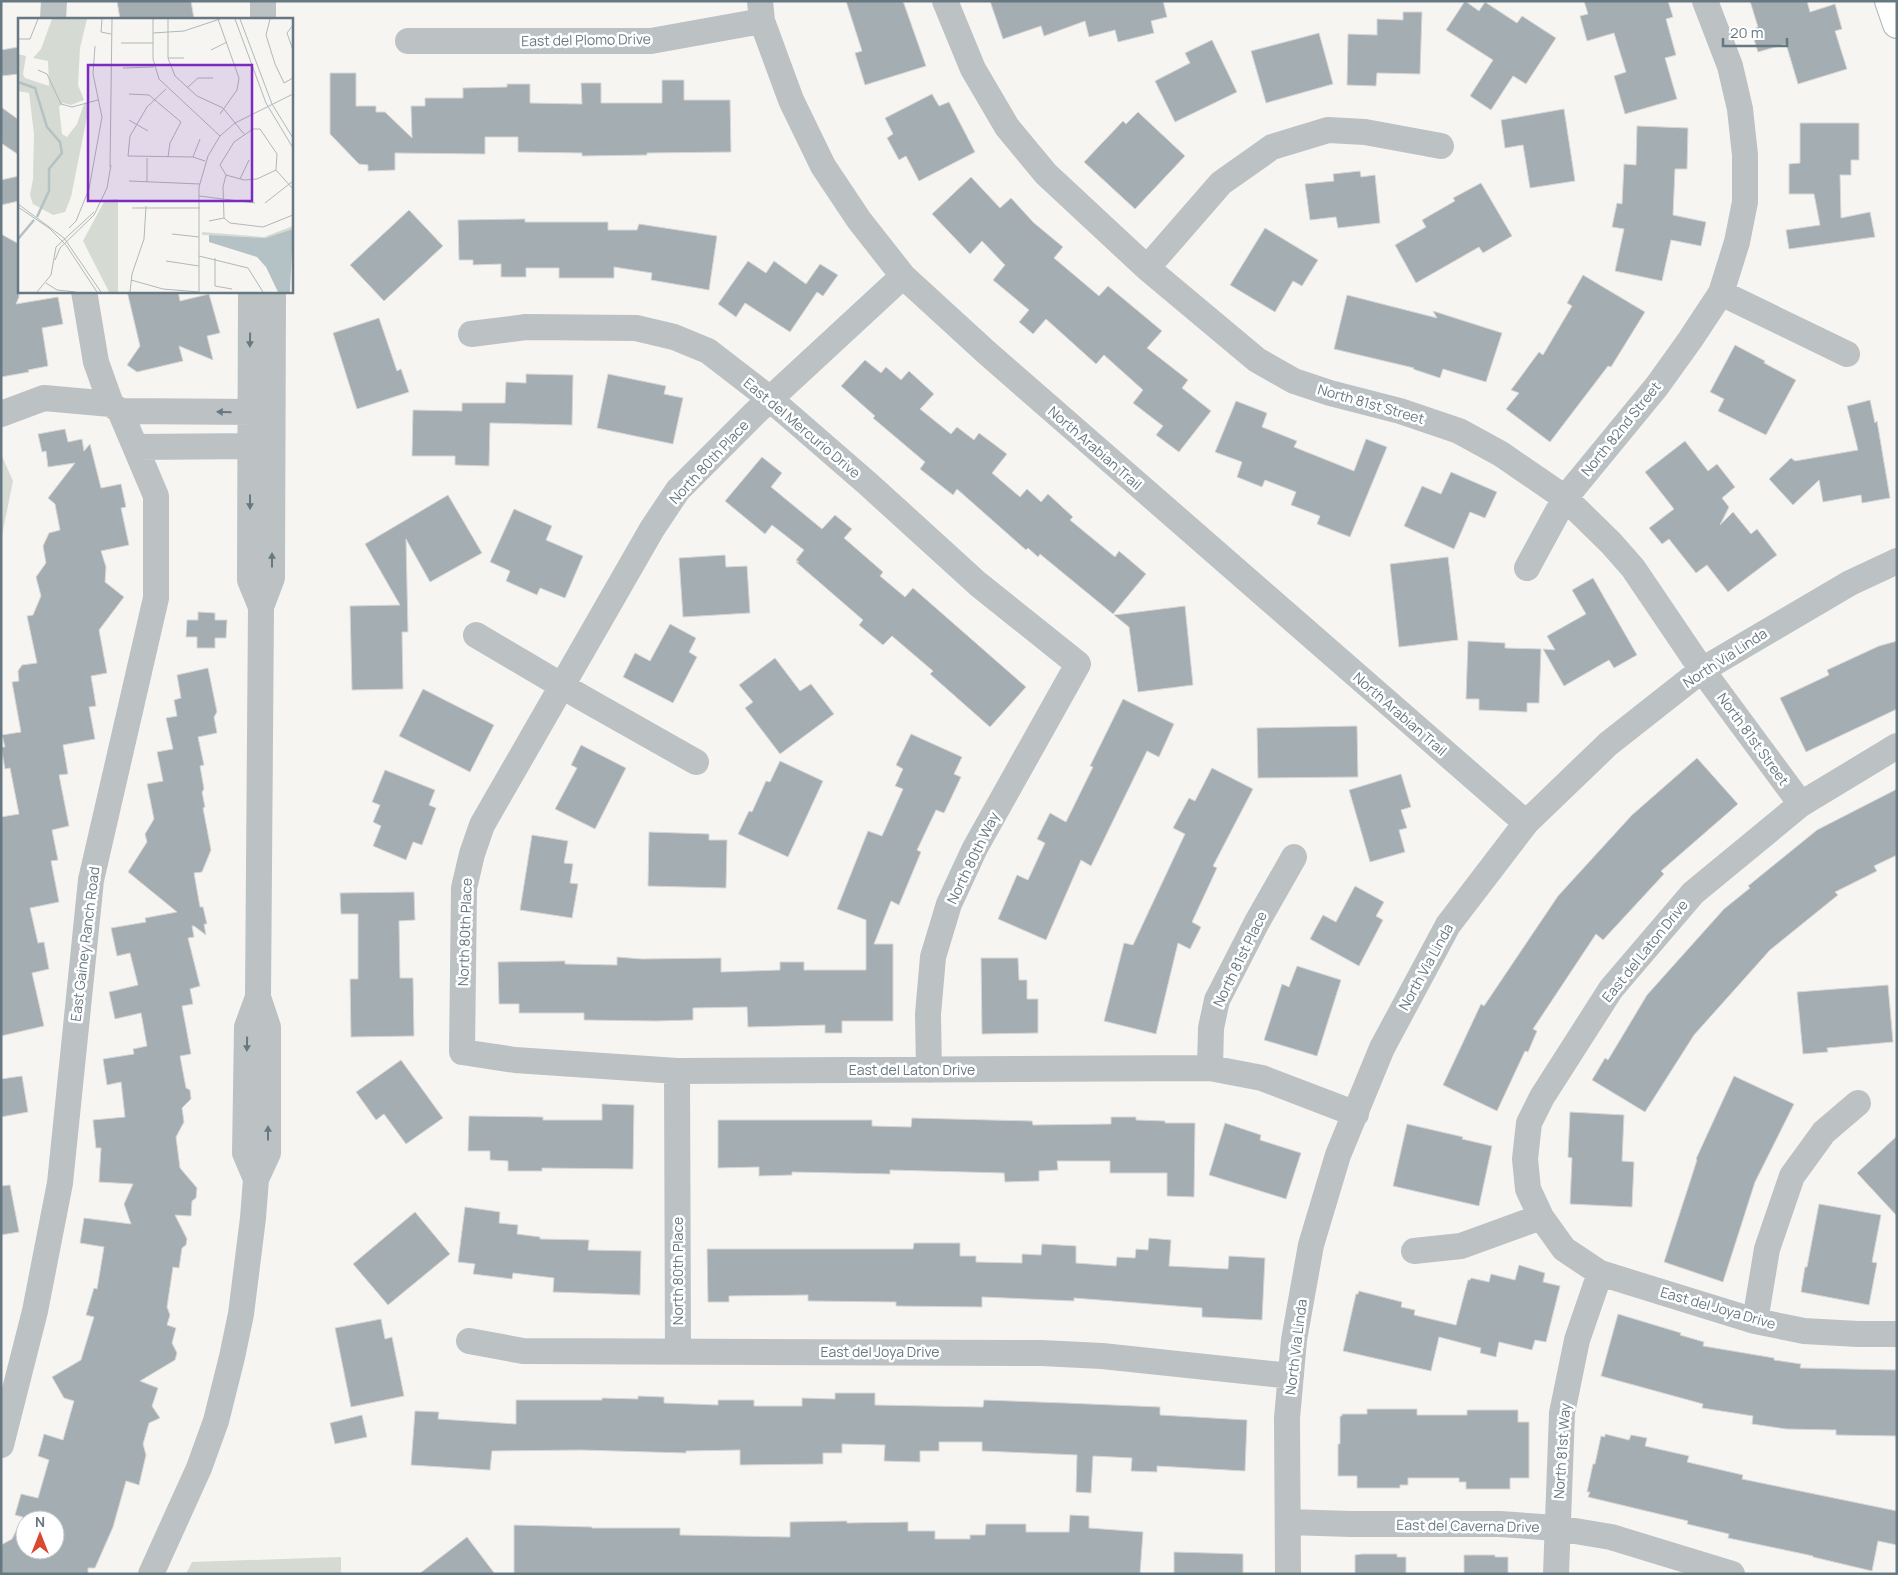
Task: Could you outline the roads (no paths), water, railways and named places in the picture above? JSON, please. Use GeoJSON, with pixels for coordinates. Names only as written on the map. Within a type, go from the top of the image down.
{"type":"FeatureCollection","features":[{"type":"Feature","properties":{"kind":"main road"},"geometry":{"type":"LineString","coordinates":[[1889,1],[1897,24]]}},
{"type":"Feature","properties":{"kind":"street"},"geometry":{"type":"LineString","coordinates":[[53,18],[54,1]]}},
{"type":"Feature","properties":{"kind":"street"},"geometry":{"type":"LineString","coordinates":[[262,1],[262,18]]}},
{"type":"Feature","properties":{"kind":"street","name":"North 81st Street"},"geometry":{"type":"LineString","coordinates":[[945,1],[973,69],[1007,127],[1046,174],[1147,268],[1257,360],[1294,381],[1330,393],[1400,411],[1459,431],[1501,454],[1565,498],[1611,543],[1633,568],[1702,670],[1801,804]]}},
{"type":"Feature","properties":{"kind":"street","name":"North 82nd Street"},"geometry":{"type":"LineString","coordinates":[[1527,568],[1565,498],[1657,386],[1690,340],[1720,293],[1737,242],[1745,202],[1745,155],[1740,109],[1730,66],[1705,1]]}},
{"type":"Feature","properties":{"kind":"street","name":"East del Plomo Drive"},"geometry":{"type":"LineString","coordinates":[[408,41],[651,41],[761,11]]}},
{"type":"Feature","properties":{"kind":"street","name":"North Arabian Trail"},"geometry":{"type":"LineString","coordinates":[[761,11],[791,100],[824,166],[859,220],[903,276],[986,352],[1526,823]]}},
{"type":"Feature","properties":{"kind":"street"},"geometry":{"type":"LineString","coordinates":[[1147,268],[1222,183],[1272,147],[1328,130],[1365,132],[1441,146]]}},
{"type":"Feature","properties":{"kind":"street","name":"North 80th Place"},"geometry":{"type":"LineString","coordinates":[[462,1052],[464,888],[472,854],[482,825],[652,529],[678,490],[769,398],[903,276]]}},
{"type":"Feature","properties":{"kind":"street","name":"East Gainey Ranch Road"},"geometry":{"type":"LineString","coordinates":[[1,1445],[36,1311],[60,1183],[91,880],[156,598],[156,496],[136,447],[96,362],[84,292]]}},
{"type":"Feature","properties":{"kind":"street"},"geometry":{"type":"LineString","coordinates":[[151,1574],[196,1476],[216,1421],[232,1357],[240,1314],[253,1218],[256,1179],[268,1153],[268,1027],[258,997],[261,607],[272,578],[251,292]]}},
{"type":"Feature","properties":{"kind":"street"},"geometry":{"type":"LineString","coordinates":[[261,412],[273,292]]}},
{"type":"Feature","properties":{"kind":"street"},"geometry":{"type":"LineString","coordinates":[[1720,293],[1847,354]]}},
{"type":"Feature","properties":{"kind":"street","name":"East del Mercurio Drive"},"geometry":{"type":"LineString","coordinates":[[471,334],[526,327],[636,328],[674,337],[708,351],[769,398],[867,483],[978,584],[1078,664]]}},
{"type":"Feature","properties":{"kind":"street"},"geometry":{"type":"LineString","coordinates":[[1,414],[44,398],[116,407],[261,412]]}},
{"type":"Feature","properties":{"kind":"street"},"geometry":{"type":"LineString","coordinates":[[136,447],[261,446]]}},
{"type":"Feature","properties":{"kind":"street","name":"North Via Linda"},"geometry":{"type":"LineString","coordinates":[[1288,1574],[1287,1418],[1294,1340],[1311,1245],[1338,1155],[1382,1048],[1448,925],[1526,823],[1608,744],[1702,670],[1850,583],[1897,561]]}},
{"type":"Feature","properties":{"kind":"street"},"geometry":{"type":"LineString","coordinates":[[476,635],[561,686],[696,762]]}},
{"type":"Feature","properties":{"kind":"street","name":"North 80th Way"},"geometry":{"type":"LineString","coordinates":[[929,1070],[928,1014],[933,957],[949,904],[975,848],[1078,664]]}},
{"type":"Feature","properties":{"kind":"street","name":"East del Laton Drive"},"geometry":{"type":"LineString","coordinates":[[1600,1273],[1564,1249],[1541,1217],[1528,1189],[1525,1159],[1529,1123],[1553,1080],[1611,989],[1693,893],[1801,804],[1897,746]]}},
{"type":"Feature","properties":{"kind":"street","name":"North 81st Place"},"geometry":{"type":"LineString","coordinates":[[1210,1068],[1211,1028],[1217,1000],[1257,922],[1294,857]]}},
{"type":"Feature","properties":{"kind":"street","name":"East del Laton Drive"},"geometry":{"type":"LineString","coordinates":[[462,1052],[515,1060],[677,1071],[1210,1068],[1262,1078],[1356,1114]]}},
{"type":"Feature","properties":{"kind":"street","name":"North 80th Place"},"geometry":{"type":"LineString","coordinates":[[677,1071],[678,1351]]}},
{"type":"Feature","properties":{"kind":"street"},"geometry":{"type":"LineString","coordinates":[[1755,1321],[1767,1249],[1792,1176],[1824,1132],[1858,1103]]}},
{"type":"Feature","properties":{"kind":"street"},"geometry":{"type":"LineString","coordinates":[[1414,1251],[1460,1246],[1541,1217]]}},
{"type":"Feature","properties":{"kind":"street","name":"East del Joya Drive"},"geometry":{"type":"LineString","coordinates":[[1600,1273],[1755,1321],[1804,1330],[1858,1334],[1897,1334]]}},
{"type":"Feature","properties":{"kind":"street","name":"North 81st Way"},"geometry":{"type":"LineString","coordinates":[[1556,1574],[1562,1413],[1577,1340],[1600,1273]]}},
{"type":"Feature","properties":{"kind":"street","name":"East del Joya Drive"},"geometry":{"type":"LineString","coordinates":[[469,1342],[523,1351],[1050,1354],[1102,1356],[1291,1376]]}},
{"type":"Feature","properties":{"kind":"street","name":"East del Caverna Drive"},"geometry":{"type":"LineString","coordinates":[[1288,1522],[1500,1524],[1557,1528],[1611,1537],[1732,1574]]}}]}
